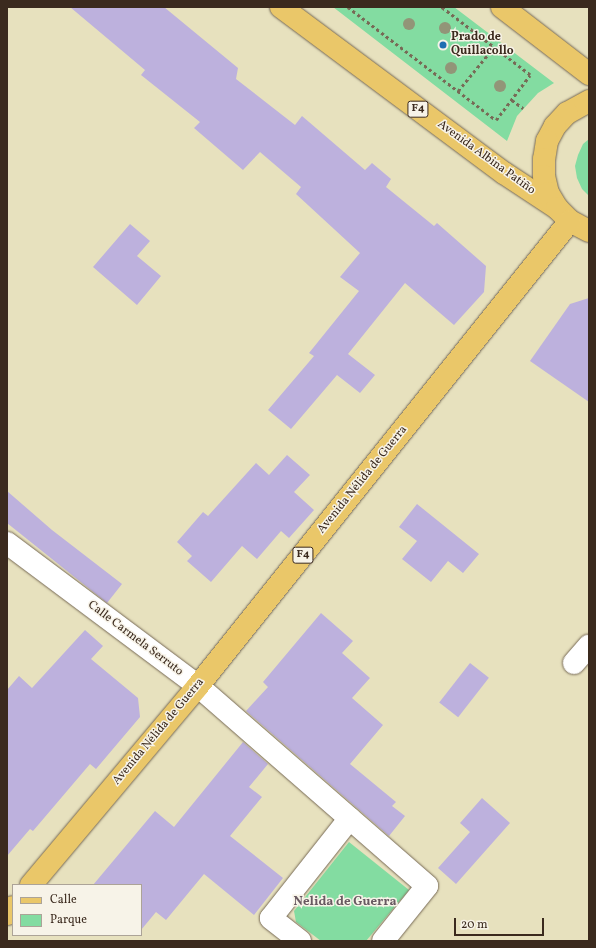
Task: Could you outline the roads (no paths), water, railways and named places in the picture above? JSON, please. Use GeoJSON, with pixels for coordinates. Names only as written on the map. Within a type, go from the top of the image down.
{"type":"FeatureCollection","features":[{"type":"Feature","properties":{"kind":"main road","name":"Avenida Albina Patiño"},"geometry":{"type":"LineString","coordinates":[[281,7],[504,173],[578,225]]}},
{"type":"Feature","properties":{"kind":"main road"},"geometry":{"type":"LineString","coordinates":[[502,7],[589,74]]}},
{"type":"Feature","properties":{"kind":"main road"},"geometry":{"type":"LineString","coordinates":[[578,225],[548,193],[544,176],[544,159],[547,142],[555,126],[567,113],[589,101]]}},
{"type":"Feature","properties":{"kind":"main road","name":"Avenida Nélida de Guerra"},"geometry":{"type":"LineString","coordinates":[[32,884],[198,686],[578,225]]}},
{"type":"Feature","properties":{"kind":"street","name":"Calle Carmela Serruto"},"geometry":{"type":"LineString","coordinates":[[7,543],[198,686],[427,886],[383,941]]}},
{"type":"Feature","properties":{"kind":"street"},"geometry":{"type":"LineString","coordinates":[[574,663],[589,646]]}},
{"type":"Feature","properties":{"kind":"street"},"geometry":{"type":"LineString","coordinates":[[300,941],[271,918],[350,818]]}},
{"type":"Feature","properties":{"kind":"place","name":"Prado de Quillacollo"},"geometry":{"type":"Point","coordinates":[443,45]}},
{"type":"Feature","properties":{"kind":"district","name":"Nelida de Guerra"},"geometry":{"type":"Point","coordinates":[345,902]}}]}
